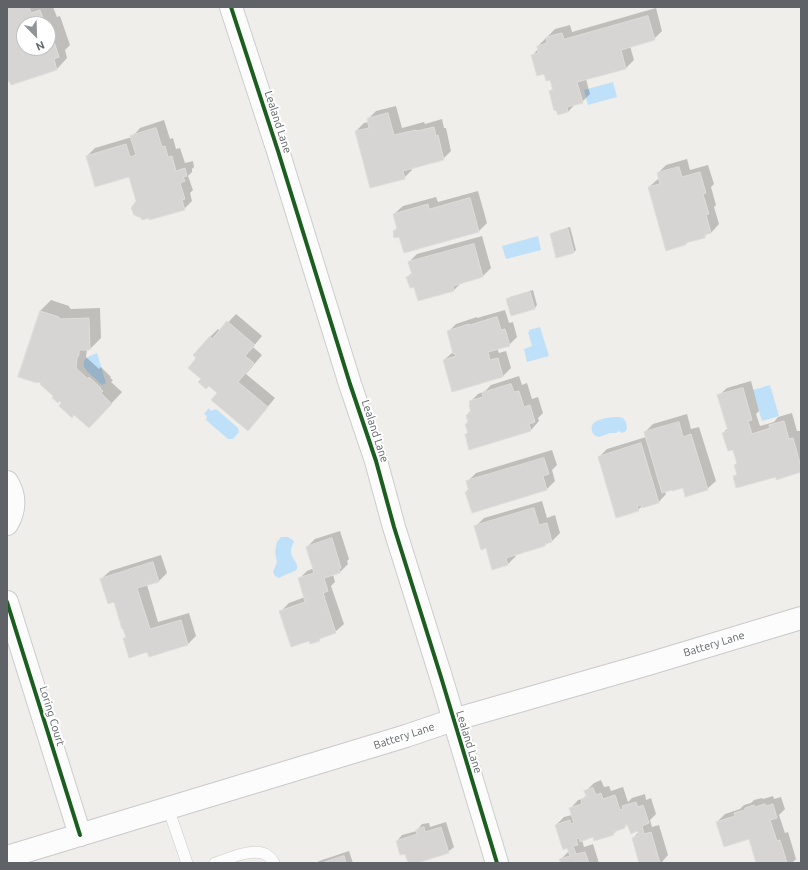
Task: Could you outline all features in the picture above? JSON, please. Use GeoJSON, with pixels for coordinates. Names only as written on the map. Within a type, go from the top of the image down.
{"type":"FeatureCollection","features":[{"type":"Feature","properties":{"kind":"street","name":"Lealand Lane"},"geometry":{"type":"LineString","coordinates":[[231,7],[278,151],[350,384],[376,461],[394,528],[439,670],[497,863]]}},
{"type":"Feature","properties":{"kind":"street"},"geometry":{"type":"LineString","coordinates":[[7,482],[11,490],[14,503],[7,524]]}},
{"type":"Feature","properties":{"kind":"street","name":"Loring Court"},"geometry":{"type":"LineString","coordinates":[[7,602],[80,835]]}},
{"type":"Feature","properties":{"kind":"street","name":"Battery Lane"},"geometry":{"type":"LineString","coordinates":[[7,858],[454,720],[801,618]]}},
{"type":"Feature","properties":{"kind":"lane"},"geometry":{"type":"LineString","coordinates":[[168,808],[187,863]]}},
{"type":"Feature","properties":{"kind":"lane"},"geometry":{"type":"LineString","coordinates":[[215,863],[257,852],[268,855],[274,863]]}},
{"type":"Feature","properties":{"kind":"water"},"geometry":{"type":"Polygon","coordinates":[[[613,82],[617,97],[588,105],[584,90],[613,82]]]}},
{"type":"Feature","properties":{"kind":"water"},"geometry":{"type":"Polygon","coordinates":[[[538,236],[541,250],[506,259],[502,246],[538,236]]]}},
{"type":"Feature","properties":{"kind":"water"},"geometry":{"type":"Polygon","coordinates":[[[540,327],[549,356],[527,362],[524,349],[532,346],[528,332],[529,330],[540,327]]]}},
{"type":"Feature","properties":{"kind":"water"},"geometry":{"type":"Polygon","coordinates":[[[97,353],[106,383],[102,385],[88,372],[84,364],[85,360],[89,356],[97,353]]]}},
{"type":"Feature","properties":{"kind":"water"},"geometry":{"type":"Polygon","coordinates":[[[770,385],[779,416],[762,421],[753,390],[770,385]]]}},
{"type":"Feature","properties":{"kind":"water"},"geometry":{"type":"Polygon","coordinates":[[[209,408],[211,411],[216,409],[238,428],[239,432],[233,439],[228,439],[206,420],[207,416],[204,414],[209,408]]]}},
{"type":"Feature","properties":{"kind":"water"},"geometry":{"type":"Polygon","coordinates":[[[606,418],[623,418],[626,422],[626,431],[622,433],[619,431],[616,433],[610,433],[599,437],[593,433],[592,427],[597,421],[606,418]]]}},
{"type":"Feature","properties":{"kind":"water"},"geometry":{"type":"Polygon","coordinates":[[[281,537],[288,537],[294,541],[291,553],[297,568],[296,570],[279,578],[275,576],[273,572],[277,562],[275,552],[277,542],[281,537]]]}},
{"type":"Feature","properties":{"kind":"building"},"geometry":{"type":"Polygon","coordinates":[[[7,7],[29,7],[31,13],[40,10],[42,16],[16,16],[16,56],[56,56],[56,48],[59,57],[54,59],[57,70],[11,85],[9,81],[7,82],[7,7]]]}},
{"type":"Feature","properties":{"kind":"building"},"geometry":{"type":"Polygon","coordinates":[[[648,16],[655,40],[621,50],[626,69],[577,82],[583,103],[567,107],[568,112],[558,115],[556,110],[554,111],[549,91],[553,90],[550,80],[546,81],[544,74],[537,76],[531,55],[538,53],[537,46],[547,43],[546,37],[562,33],[564,39],[648,16]]]}},
{"type":"Feature","properties":{"kind":"building"},"geometry":{"type":"Polygon","coordinates":[[[388,113],[394,135],[434,127],[436,136],[438,135],[444,160],[403,171],[405,179],[370,188],[355,131],[369,128],[367,119],[388,113]]]}},
{"type":"Feature","properties":{"kind":"building"},"geometry":{"type":"Polygon","coordinates":[[[156,128],[162,147],[165,146],[168,157],[172,156],[176,171],[185,168],[187,176],[183,177],[185,181],[180,183],[185,199],[182,200],[185,210],[149,220],[149,218],[142,220],[134,215],[131,208],[136,201],[129,177],[95,187],[86,156],[126,144],[130,157],[136,155],[130,136],[156,128]]]}},
{"type":"Feature","properties":{"kind":"building"},"geometry":{"type":"Polygon","coordinates":[[[679,167],[682,177],[700,172],[706,193],[703,194],[709,214],[706,215],[711,233],[704,235],[705,238],[685,243],[685,245],[666,251],[648,187],[660,184],[657,173],[679,167]]]}},
{"type":"Feature","properties":{"kind":"building"},"geometry":{"type":"Polygon","coordinates":[[[470,198],[479,232],[404,253],[399,237],[394,238],[393,231],[397,229],[393,214],[428,204],[429,209],[470,198]]]}},
{"type":"Feature","properties":{"kind":"building"},"geometry":{"type":"Polygon","coordinates":[[[568,229],[574,253],[556,258],[550,234],[568,229]]]}},
{"type":"Feature","properties":{"kind":"building"},"geometry":{"type":"Polygon","coordinates":[[[474,244],[483,277],[453,286],[454,291],[418,301],[414,287],[410,288],[406,277],[412,275],[408,262],[474,244]]]}},
{"type":"Feature","properties":{"kind":"building"},"geometry":{"type":"Polygon","coordinates":[[[530,292],[535,309],[511,316],[506,299],[530,292]]]}},
{"type":"Feature","properties":{"kind":"building"},"geometry":{"type":"Polygon","coordinates":[[[40,311],[59,317],[60,319],[89,318],[90,350],[79,350],[76,368],[101,388],[100,389],[103,391],[101,393],[112,404],[89,428],[74,415],[72,418],[59,406],[61,403],[60,401],[58,403],[52,398],[53,396],[40,384],[41,383],[18,377],[40,311]]]}},
{"type":"Feature","properties":{"kind":"building"},"geometry":{"type":"Polygon","coordinates":[[[497,317],[501,330],[505,329],[510,346],[488,352],[490,360],[498,358],[503,377],[452,392],[443,360],[456,356],[455,353],[453,354],[447,331],[497,317]]]}},
{"type":"Feature","properties":{"kind":"building"},"geometry":{"type":"Polygon","coordinates":[[[227,321],[255,345],[245,356],[254,363],[238,382],[268,407],[248,431],[211,400],[217,393],[209,386],[206,389],[198,382],[201,379],[188,368],[196,358],[193,355],[210,336],[212,339],[227,321]]]}},
{"type":"Feature","properties":{"kind":"building"},"geometry":{"type":"Polygon","coordinates":[[[511,384],[514,392],[519,391],[524,407],[530,405],[535,422],[529,424],[531,431],[469,450],[465,434],[468,433],[465,424],[468,423],[466,415],[471,413],[469,401],[483,397],[482,393],[511,384]]]}},
{"type":"Feature","properties":{"kind":"building"},"geometry":{"type":"Polygon","coordinates":[[[743,388],[752,420],[748,421],[752,434],[770,428],[769,425],[784,421],[789,439],[793,438],[801,472],[776,480],[776,477],[736,488],[733,476],[737,475],[734,465],[737,464],[733,450],[728,451],[722,433],[728,431],[717,395],[743,388]]]}},
{"type":"Feature","properties":{"kind":"building"},"geometry":{"type":"Polygon","coordinates":[[[679,422],[683,437],[691,434],[708,490],[685,497],[683,488],[662,493],[644,432],[679,422]]]}},
{"type":"Feature","properties":{"kind":"building"},"geometry":{"type":"Polygon","coordinates":[[[641,443],[659,503],[642,508],[641,505],[637,506],[639,511],[616,518],[598,457],[641,443]]]}},
{"type":"Feature","properties":{"kind":"building"},"geometry":{"type":"Polygon","coordinates":[[[544,458],[549,474],[543,476],[547,490],[472,513],[465,492],[469,491],[466,481],[544,458]]]}},
{"type":"Feature","properties":{"kind":"building"},"geometry":{"type":"Polygon","coordinates":[[[534,508],[539,525],[547,523],[552,542],[545,544],[545,546],[506,558],[508,565],[492,570],[486,548],[481,550],[474,526],[534,508]]]}},
{"type":"Feature","properties":{"kind":"building"},"geometry":{"type":"Polygon","coordinates":[[[332,538],[341,568],[339,569],[340,573],[324,578],[328,591],[323,593],[336,633],[319,639],[320,641],[310,644],[309,641],[291,647],[279,611],[305,602],[298,578],[314,573],[306,547],[332,538]]]}},
{"type":"Feature","properties":{"kind":"building"},"geometry":{"type":"Polygon","coordinates":[[[153,562],[159,582],[137,588],[150,629],[181,620],[188,645],[149,657],[147,652],[129,658],[123,638],[126,638],[114,602],[108,604],[100,579],[153,562]]]}},
{"type":"Feature","properties":{"kind":"building"},"geometry":{"type":"Polygon","coordinates":[[[593,788],[596,795],[601,793],[603,799],[615,795],[620,810],[623,809],[622,806],[636,802],[638,807],[643,805],[649,823],[642,826],[644,834],[651,832],[660,863],[639,863],[632,838],[639,835],[637,831],[631,834],[627,824],[625,825],[625,828],[613,832],[614,835],[594,841],[593,837],[580,842],[579,838],[576,839],[578,845],[573,846],[576,854],[585,852],[589,863],[561,863],[559,859],[570,856],[567,848],[563,850],[555,825],[570,820],[571,824],[574,823],[569,808],[582,804],[581,799],[587,797],[584,791],[593,788]]]}},
{"type":"Feature","properties":{"kind":"building"},"geometry":{"type":"Polygon","coordinates":[[[765,804],[766,806],[773,804],[777,818],[770,820],[777,841],[780,840],[787,863],[756,863],[749,839],[724,847],[716,822],[735,816],[734,813],[745,810],[745,808],[765,804]]]}},
{"type":"Feature","properties":{"kind":"building"},"geometry":{"type":"Polygon","coordinates":[[[424,827],[425,832],[441,827],[449,853],[417,863],[408,863],[405,854],[400,855],[396,841],[417,834],[416,830],[424,827]]]}},
{"type":"Feature","properties":{"kind":"building"},"geometry":{"type":"Polygon","coordinates":[[[344,856],[346,863],[322,863],[344,856]]]}},
{"type":"Feature","properties":{"kind":"cycle path"},"geometry":{"type":"LineString","coordinates":[[231,7],[278,151],[350,384],[376,461],[394,527],[497,863]]}},
{"type":"Feature","properties":{"kind":"cycle path"},"geometry":{"type":"LineString","coordinates":[[7,602],[80,835]]}}]}
